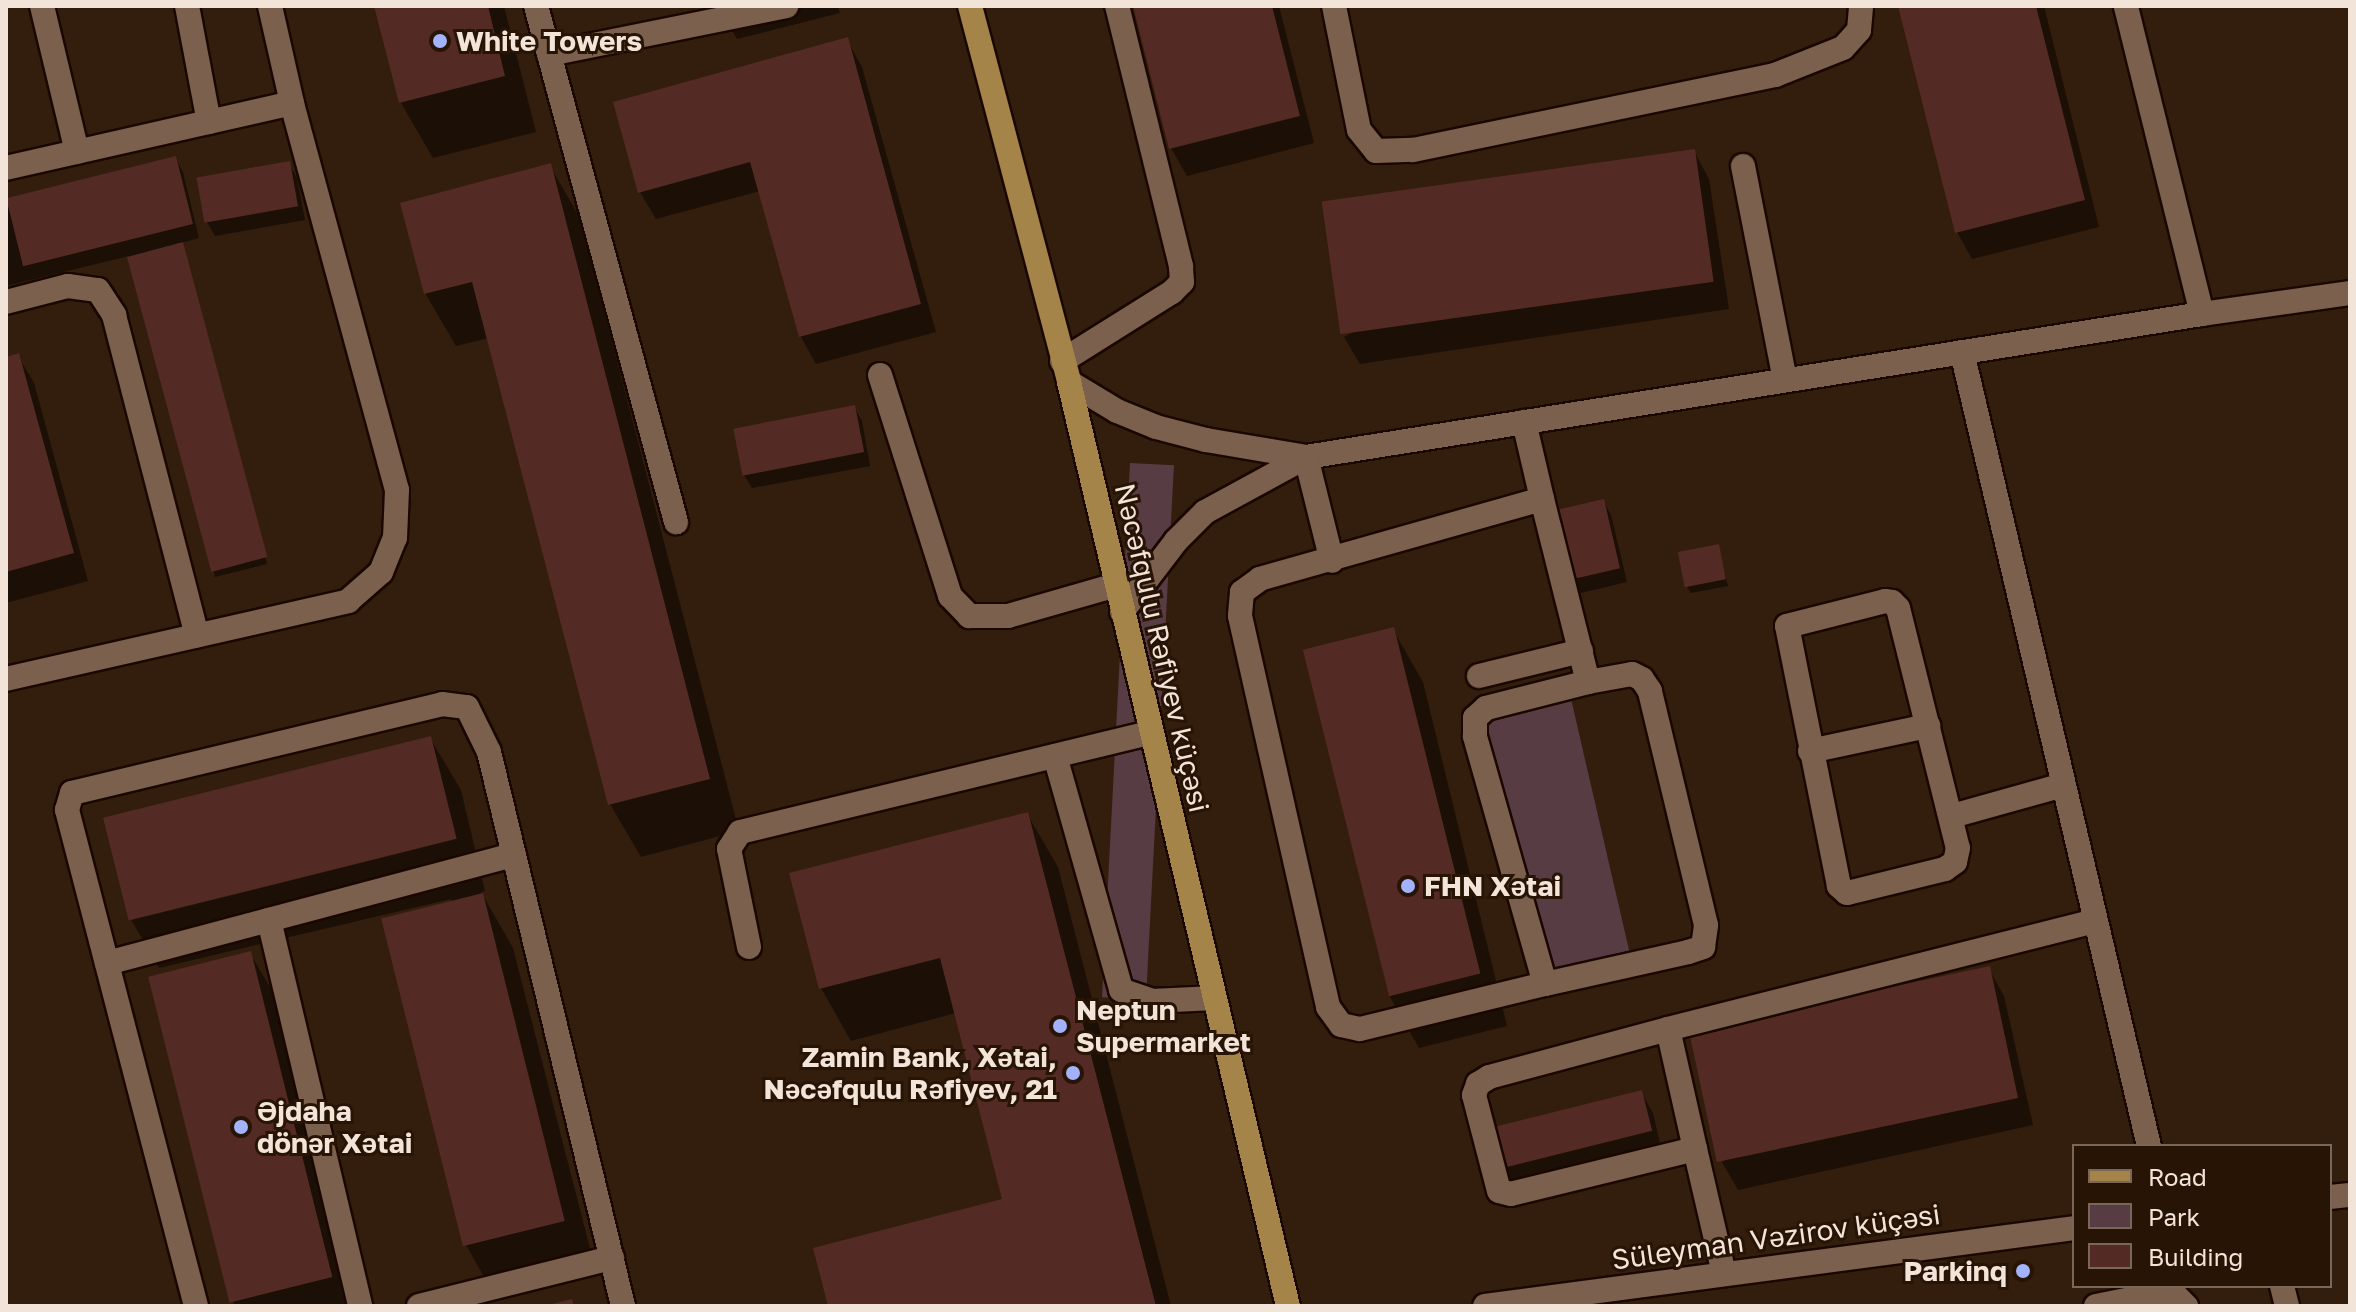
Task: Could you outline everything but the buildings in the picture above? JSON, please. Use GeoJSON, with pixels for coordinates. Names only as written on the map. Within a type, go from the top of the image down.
{"type":"FeatureCollection","features":[{"type":"Feature","properties":{"kind":"main road","name":"Nəcəfqulu Rəfiyev küçəsi"},"geometry":{"type":"LineString","coordinates":[[970,6],[1066,371],[1288,1306]]}},
{"type":"Feature","properties":{"kind":"street"},"geometry":{"type":"LineString","coordinates":[[42,6],[77,152]]}},
{"type":"Feature","properties":{"kind":"street"},"geometry":{"type":"LineString","coordinates":[[187,6],[209,122]]}},
{"type":"Feature","properties":{"kind":"street"},"geometry":{"type":"LineString","coordinates":[[6,679],[348,601],[381,572],[395,538],[397,490],[292,103],[270,6]]}},
{"type":"Feature","properties":{"kind":"street"},"geometry":{"type":"LineString","coordinates":[[536,6],[676,522]]}},
{"type":"Feature","properties":{"kind":"street"},"geometry":{"type":"LineString","coordinates":[[549,54],[786,6]]}},
{"type":"Feature","properties":{"kind":"street"},"geometry":{"type":"LineString","coordinates":[[1117,6],[1181,266],[1182,282],[1066,371],[1117,411],[1156,427],[1206,440],[1306,457],[2350,293]]}},
{"type":"Feature","properties":{"kind":"street"},"geometry":{"type":"LineString","coordinates":[[1334,6],[1359,130],[1376,151],[1413,150],[1775,75],[1843,48],[1859,30],[1861,6]]}},
{"type":"Feature","properties":{"kind":"street"},"geometry":{"type":"LineString","coordinates":[[2126,6],[2202,314]]}},
{"type":"Feature","properties":{"kind":"street"},"geometry":{"type":"LineString","coordinates":[[6,168],[292,103]]}},
{"type":"Feature","properties":{"kind":"street"},"geometry":{"type":"LineString","coordinates":[[1743,166],[1785,380]]}},
{"type":"Feature","properties":{"kind":"street"},"geometry":{"type":"LineString","coordinates":[[6,302],[68,286],[98,290],[114,315],[197,635]]}},
{"type":"Feature","properties":{"kind":"street"},"geometry":{"type":"LineString","coordinates":[[1962,352],[2149,1144]]}},
{"type":"Feature","properties":{"kind":"street"},"geometry":{"type":"LineString","coordinates":[[880,375],[950,596],[969,616],[1008,616],[1116,585]]}},
{"type":"Feature","properties":{"kind":"street"},"geometry":{"type":"LineString","coordinates":[[1524,422],[1588,682]]}},
{"type":"Feature","properties":{"kind":"street"},"geometry":{"type":"LineString","coordinates":[[1306,457],[1332,561]]}},
{"type":"Feature","properties":{"kind":"street"},"geometry":{"type":"LineString","coordinates":[[1122,612],[1176,541],[1205,512],[1306,457]]}},
{"type":"Feature","properties":{"kind":"street"},"geometry":{"type":"LineString","coordinates":[[1542,499],[1260,579],[1242,592],[1240,616],[1328,1007],[1341,1025],[1360,1029],[1703,947],[1706,925],[1650,691],[1642,679],[1632,674],[1588,682],[1486,708],[1475,718],[1475,736],[1545,984]]}},
{"type":"Feature","properties":{"kind":"street"},"geometry":{"type":"LineString","coordinates":[[1885,601],[1892,602],[1898,608],[1928,726],[1952,816],[1958,848],[1955,862],[1945,869],[1847,893],[1839,886],[1787,626],[1885,601]]}},
{"type":"Feature","properties":{"kind":"street"},"geometry":{"type":"LineString","coordinates":[[1479,676],[1581,651]]}},
{"type":"Feature","properties":{"kind":"street"},"geometry":{"type":"LineString","coordinates":[[196,1306],[67,810],[72,793],[442,704],[467,707],[489,752],[623,1306]]}},
{"type":"Feature","properties":{"kind":"street"},"geometry":{"type":"LineString","coordinates":[[1810,751],[1928,726]]}},
{"type":"Feature","properties":{"kind":"street"},"geometry":{"type":"LineString","coordinates":[[749,947],[729,849],[740,832],[1150,733]]}},
{"type":"Feature","properties":{"kind":"street"},"geometry":{"type":"LineString","coordinates":[[1055,756],[1121,990],[1153,1001],[1214,998]]}},
{"type":"Feature","properties":{"kind":"street"},"geometry":{"type":"LineString","coordinates":[[1952,816],[2063,785]]}},
{"type":"Feature","properties":{"kind":"street"},"geometry":{"type":"LineString","coordinates":[[107,963],[514,855]]}},
{"type":"Feature","properties":{"kind":"street"},"geometry":{"type":"LineString","coordinates":[[269,920],[360,1306]]}},
{"type":"Feature","properties":{"kind":"street"},"geometry":{"type":"LineString","coordinates":[[1695,1149],[1511,1194],[1499,1191],[1495,1181],[1474,1095],[1478,1084],[1489,1077],[2095,921]]}},
{"type":"Feature","properties":{"kind":"street"},"geometry":{"type":"LineString","coordinates":[[1668,1029],[1724,1274]]}},
{"type":"Feature","properties":{"kind":"street","name":"Süleyman Vəzirov küçəsi"},"geometry":{"type":"LineString","coordinates":[[1485,1306],[2072,1228]]}},
{"type":"Feature","properties":{"kind":"street"},"geometry":{"type":"LineString","coordinates":[[419,1306],[612,1258]]}},
{"type":"Feature","properties":{"kind":"street"},"geometry":{"type":"LineString","coordinates":[[2096,1306],[2161,1293],[2177,1297],[2186,1306]]}},
{"type":"Feature","properties":{"kind":"green space"},"geometry":{"type":"Polygon","coordinates":[[[1130,463],[1174,465],[1146,1000],[1102,997],[1130,463]]]}},
{"type":"Feature","properties":{"kind":"green space"},"geometry":{"type":"Polygon","coordinates":[[[1569,690],[1631,958],[1531,981],[1469,713],[1569,690]]]}},
{"type":"Feature","properties":{"kind":"place","name":"White Towers"},"geometry":{"type":"Point","coordinates":[440,41]}},
{"type":"Feature","properties":{"kind":"place","name":"FHN Xətai"},"geometry":{"type":"Point","coordinates":[1408,886]}},
{"type":"Feature","properties":{"kind":"place","name":"Neptun Supermarket"},"geometry":{"type":"Point","coordinates":[1060,1026]}},
{"type":"Feature","properties":{"kind":"place","name":"Zamin Bank, Xətai, Nəcəfqulu Rəfiyev, 21"},"geometry":{"type":"Point","coordinates":[1073,1073]}},
{"type":"Feature","properties":{"kind":"place","name":"Əjdaha dönər Xətai"},"geometry":{"type":"Point","coordinates":[241,1127]}},
{"type":"Feature","properties":{"kind":"place","name":"Parkinq"},"geometry":{"type":"Point","coordinates":[2023,1271]}}]}
